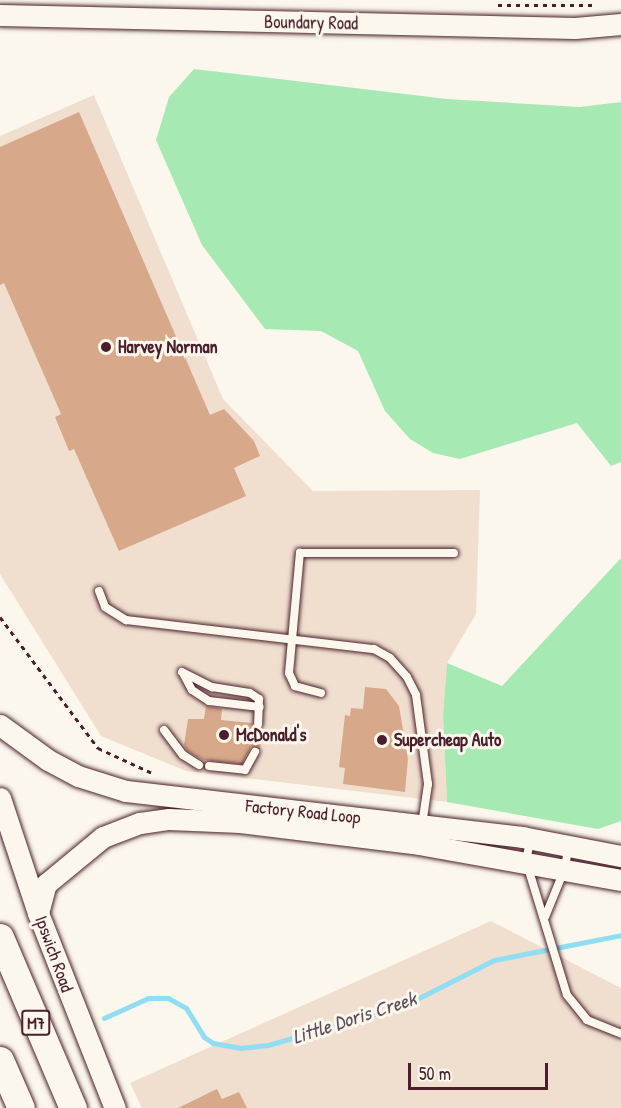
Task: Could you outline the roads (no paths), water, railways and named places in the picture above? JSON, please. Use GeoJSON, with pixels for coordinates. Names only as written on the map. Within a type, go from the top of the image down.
{"type":"FeatureCollection","features":[{"type":"Feature","properties":{"kind":"highway","name":"M7"},"geometry":{"type":"LineString","coordinates":[[0,937],[73,1108]]}},
{"type":"Feature","properties":{"kind":"highway"},"geometry":{"type":"LineString","coordinates":[[0,1060],[21,1108]]}},
{"type":"Feature","properties":{"kind":"main road","name":"Boundary Road"},"geometry":{"type":"LineString","coordinates":[[0,15],[553,28],[621,24]]}},
{"type":"Feature","properties":{"kind":"main road","name":"Factory Road Loop"},"geometry":{"type":"LineString","coordinates":[[0,725],[48,760],[78,776],[126,791],[420,834],[526,861],[621,880]]}},
{"type":"Feature","properties":{"kind":"main road","name":"Ipswich Road"},"geometry":{"type":"LineString","coordinates":[[0,798],[38,913],[115,1108]]}},
{"type":"Feature","properties":{"kind":"main road","name":"Factory Road Loop"},"geometry":{"type":"LineString","coordinates":[[38,913],[40,898],[51,879],[103,837],[140,823],[189,818],[420,834],[530,838],[621,856]]}},
{"type":"Feature","properties":{"kind":"lane"},"geometry":{"type":"LineString","coordinates":[[321,693],[295,686],[290,673],[300,553],[454,553]]}},
{"type":"Feature","properties":{"kind":"lane"},"geometry":{"type":"LineString","coordinates":[[99,591],[105,607],[126,620],[374,649],[390,658],[407,677],[416,695],[428,784],[420,834]]}},
{"type":"Feature","properties":{"kind":"lane"},"geometry":{"type":"LineString","coordinates":[[258,724],[260,707],[259,699],[250,693],[212,687],[182,672],[192,690],[209,701],[260,707]]}},
{"type":"Feature","properties":{"kind":"lane"},"geometry":{"type":"LineString","coordinates":[[164,730],[183,755],[199,765]]}},
{"type":"Feature","properties":{"kind":"lane"},"geometry":{"type":"LineString","coordinates":[[209,766],[245,770],[255,752]]}},
{"type":"Feature","properties":{"kind":"lane"},"geometry":{"type":"LineString","coordinates":[[530,838],[526,861],[567,995],[587,1020],[621,1034]]}},
{"type":"Feature","properties":{"kind":"lane"},"geometry":{"type":"LineString","coordinates":[[545,917],[565,868],[568,845]]}},
{"type":"Feature","properties":{"kind":"waterway","name":"Little Doris Creek"},"geometry":{"type":"LineString","coordinates":[[104,1018],[148,998],[168,998],[186,1008],[204,1037],[213,1043],[240,1048],[268,1045],[403,1006],[494,960],[621,935]]}},
{"type":"Feature","properties":{"kind":"place","name":"Harvey Norman"},"geometry":{"type":"Point","coordinates":[106,347]}},
{"type":"Feature","properties":{"kind":"place","name":"McDonald's"},"geometry":{"type":"Point","coordinates":[224,735]}},
{"type":"Feature","properties":{"kind":"place","name":"Supercheap Auto"},"geometry":{"type":"Point","coordinates":[382,740]}}]}
